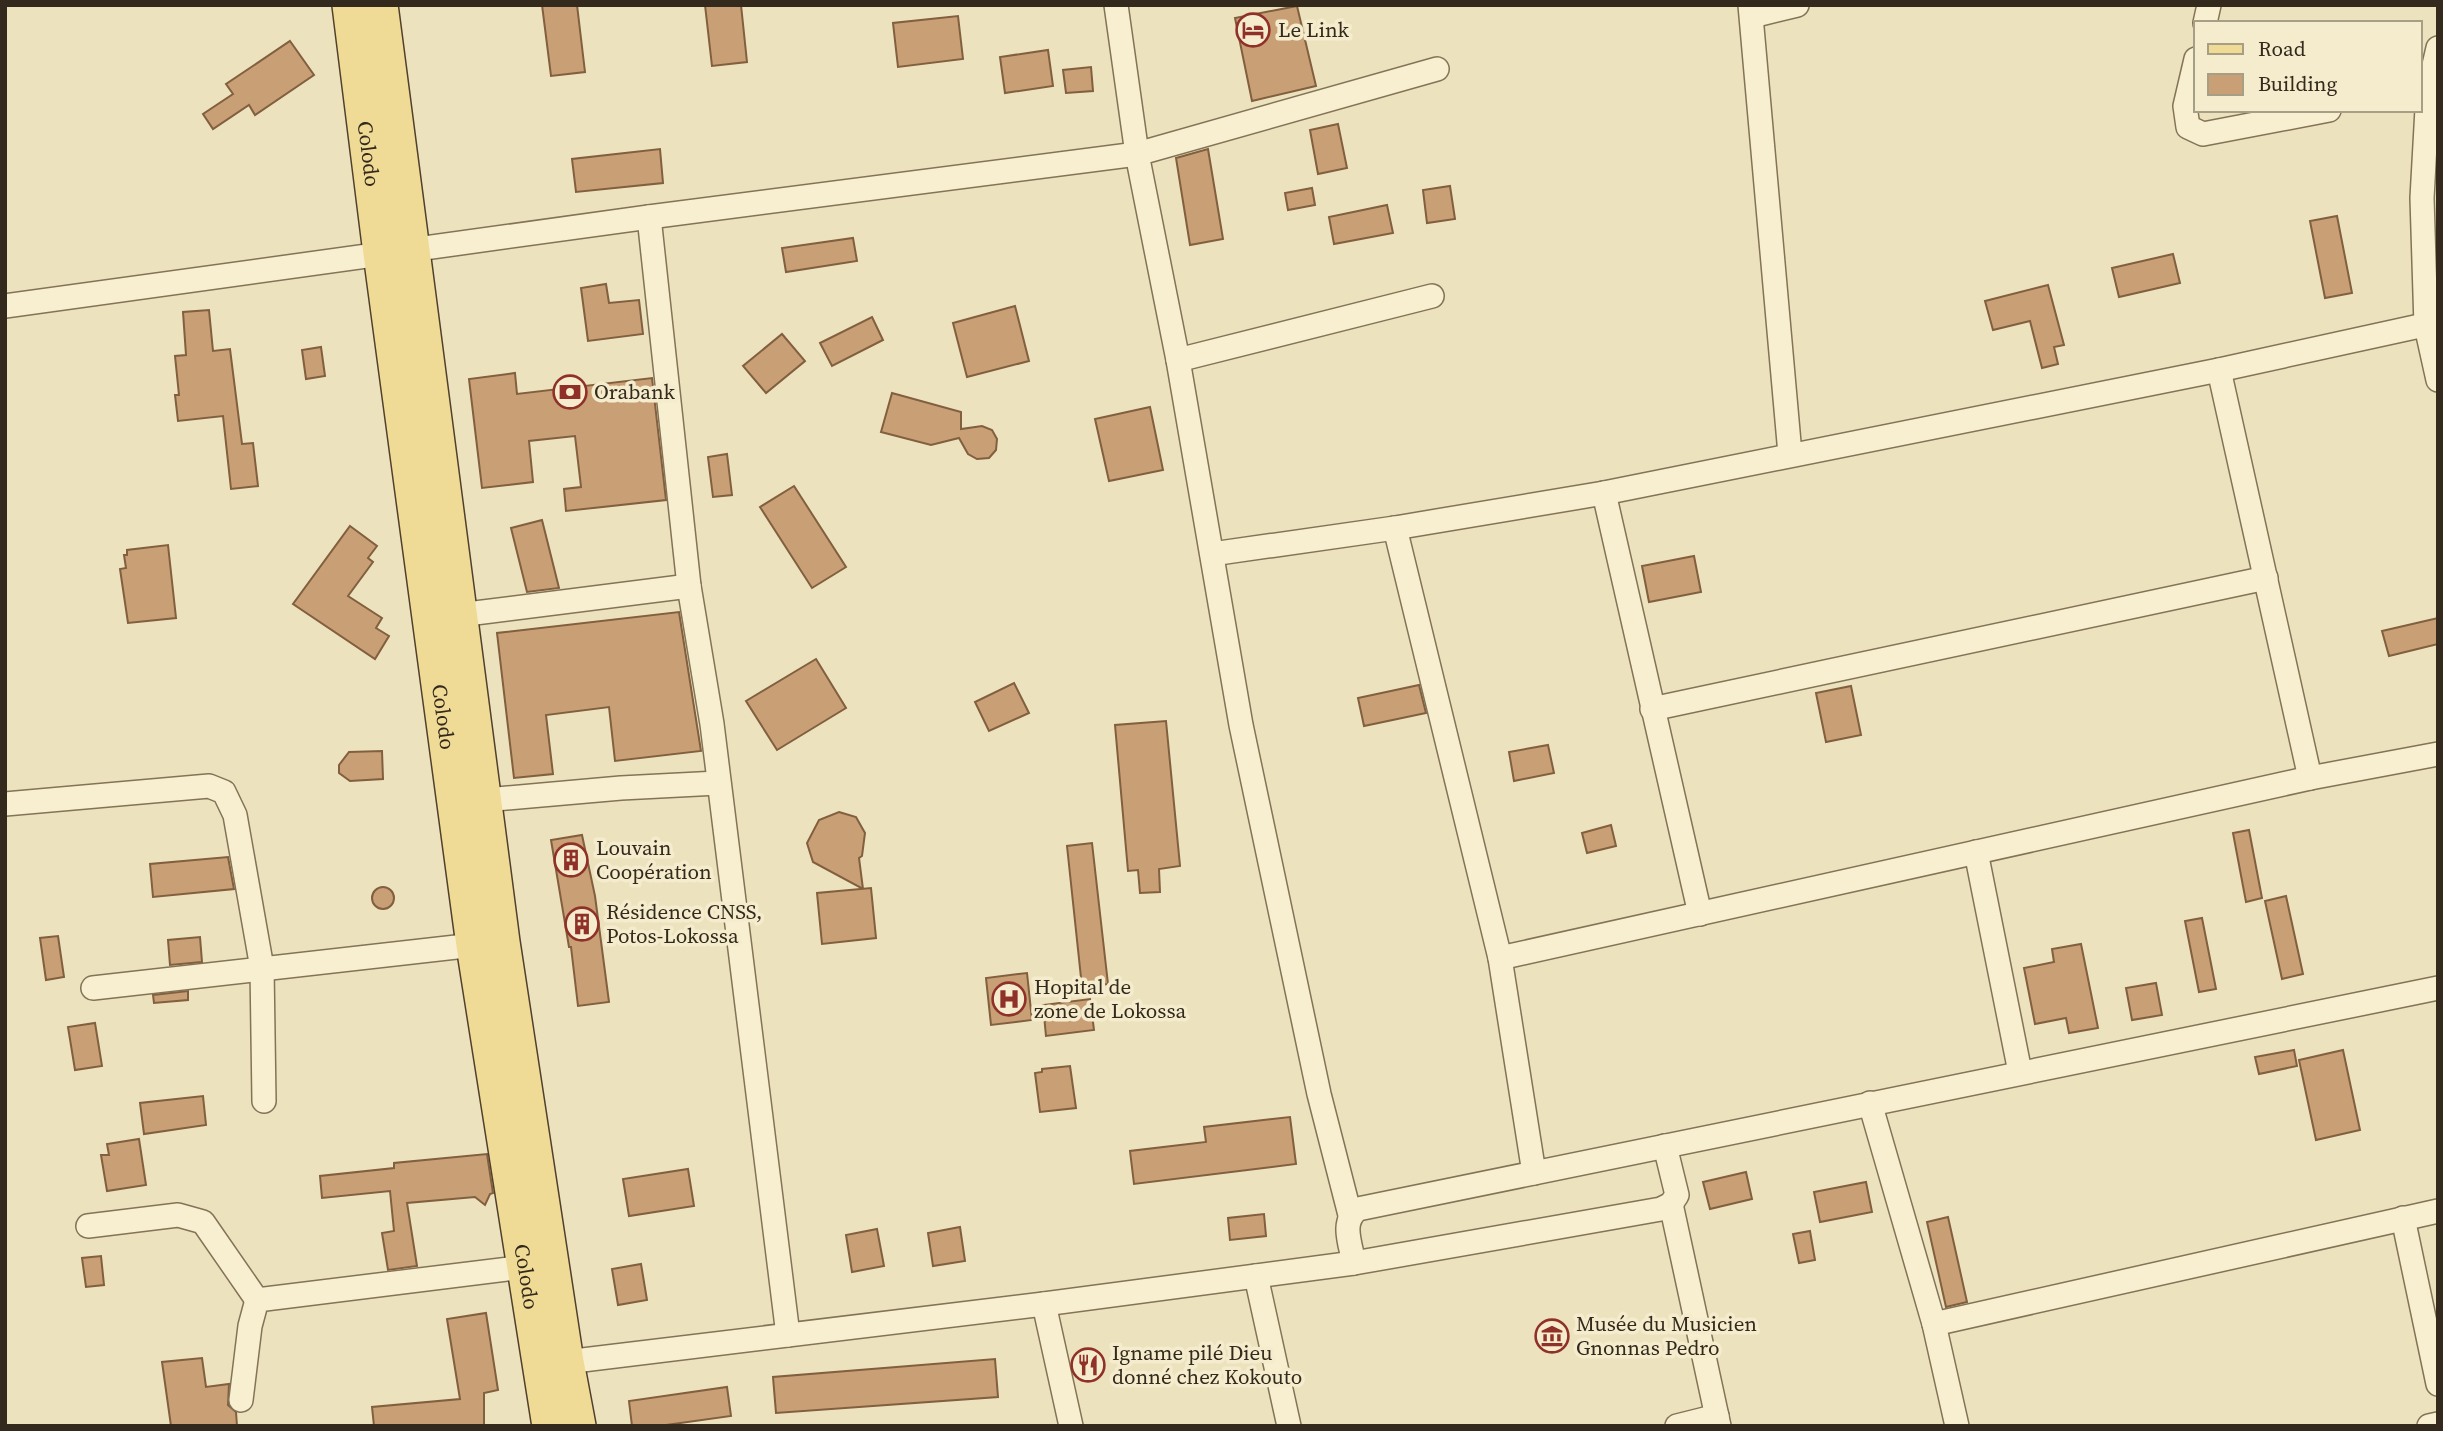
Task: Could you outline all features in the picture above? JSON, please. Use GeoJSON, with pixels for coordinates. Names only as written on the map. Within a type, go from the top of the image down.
{"type":"FeatureCollection","features":[{"type":"Feature","properties":{"kind":"main road","name":"Colodo"},"geometry":{"type":"LineString","coordinates":[[350,5],[459,615],[502,942],[578,1426]]}},
{"type":"Feature","properties":{"kind":"main road","name":"Colodo"},"geometry":{"type":"LineString","coordinates":[[380,5],[396,251],[474,945],[550,1426]]}},
{"type":"Feature","properties":{"kind":"street"},"geometry":{"type":"LineString","coordinates":[[1116,5],[1138,154],[1178,360],[1241,725],[1319,1094],[1350,1214],[1347,1224],[1354,1263]]}},
{"type":"Feature","properties":{"kind":"street"},"geometry":{"type":"LineString","coordinates":[[1790,454],[1751,10],[1797,5]]}},
{"type":"Feature","properties":{"kind":"street"},"geometry":{"type":"LineString","coordinates":[[2438,48],[2424,92],[2421,198],[2438,380]]}},
{"type":"Feature","properties":{"kind":"street"},"geometry":{"type":"LineString","coordinates":[[2194,68],[2185,106],[2188,127],[2203,134],[2318,112]]}},
{"type":"Feature","properties":{"kind":"street"},"geometry":{"type":"LineString","coordinates":[[5,306],[649,217],[1138,154],[1437,69]]}},
{"type":"Feature","properties":{"kind":"street"},"geometry":{"type":"LineString","coordinates":[[649,217],[689,586],[712,724],[788,1335]]}},
{"type":"Feature","properties":{"kind":"street"},"geometry":{"type":"LineString","coordinates":[[1178,360],[1432,296]]}},
{"type":"Feature","properties":{"kind":"street"},"geometry":{"type":"LineString","coordinates":[[1212,554],[1395,528],[1604,493],[2219,370],[2432,324]]}},
{"type":"Feature","properties":{"kind":"street"},"geometry":{"type":"LineString","coordinates":[[2219,370],[2311,778]]}},
{"type":"Feature","properties":{"kind":"street"},"geometry":{"type":"LineString","coordinates":[[1604,493],[1700,914]]}},
{"type":"Feature","properties":{"kind":"street"},"geometry":{"type":"LineString","coordinates":[[1395,528],[1500,958],[1534,1173]]}},
{"type":"Feature","properties":{"kind":"street"},"geometry":{"type":"LineString","coordinates":[[1652,709],[2266,578]]}},
{"type":"Feature","properties":{"kind":"street"},"geometry":{"type":"LineString","coordinates":[[459,615],[689,586]]}},
{"type":"Feature","properties":{"kind":"street"},"geometry":{"type":"LineString","coordinates":[[1500,958],[2311,778],[2438,754]]}},
{"type":"Feature","properties":{"kind":"street"},"geometry":{"type":"LineString","coordinates":[[485,800],[718,783]]}},
{"type":"Feature","properties":{"kind":"street"},"geometry":{"type":"LineString","coordinates":[[5,804],[209,786],[224,792],[235,815],[262,968],[264,1101]]}},
{"type":"Feature","properties":{"kind":"street"},"geometry":{"type":"LineString","coordinates":[[1976,852],[2020,1072]]}},
{"type":"Feature","properties":{"kind":"street"},"geometry":{"type":"LineString","coordinates":[[93,988],[474,945]]}},
{"type":"Feature","properties":{"kind":"street"},"geometry":{"type":"LineString","coordinates":[[1350,1214],[1357,1209],[2438,988]]}},
{"type":"Feature","properties":{"kind":"street"},"geometry":{"type":"LineString","coordinates":[[1870,1103],[1934,1324],[1957,1426]]}},
{"type":"Feature","properties":{"kind":"street"},"geometry":{"type":"LineString","coordinates":[[566,1362],[1354,1263],[1661,1209],[1671,1204],[1677,1195],[1665,1146]]}},
{"type":"Feature","properties":{"kind":"street"},"geometry":{"type":"LineString","coordinates":[[1671,1204],[1718,1421],[1676,1426]]}},
{"type":"Feature","properties":{"kind":"street"},"geometry":{"type":"LineString","coordinates":[[1934,1324],[2438,1211]]}},
{"type":"Feature","properties":{"kind":"street"},"geometry":{"type":"LineString","coordinates":[[88,1226],[178,1215],[203,1222],[257,1300],[250,1326],[241,1400]]}},
{"type":"Feature","properties":{"kind":"street"},"geometry":{"type":"LineString","coordinates":[[2403,1218],[2438,1384]]}},
{"type":"Feature","properties":{"kind":"street"},"geometry":{"type":"LineString","coordinates":[[257,1300],[524,1266]]}},
{"type":"Feature","properties":{"kind":"street"},"geometry":{"type":"LineString","coordinates":[[1256,1276],[1289,1426]]}},
{"type":"Feature","properties":{"kind":"street"},"geometry":{"type":"LineString","coordinates":[[1044,1304],[1071,1426]]}},
{"type":"Feature","properties":{"kind":"street"},"geometry":{"type":"LineString","coordinates":[[2429,1426],[2438,1424]]}},
{"type":"Feature","properties":{"kind":"building"},"geometry":{"type":"Polygon","coordinates":[[[542,5],[577,5],[585,72],[551,76],[542,5]]]}},
{"type":"Feature","properties":{"kind":"building"},"geometry":{"type":"Polygon","coordinates":[[[705,5],[741,5],[747,62],[712,66],[705,5]]]}},
{"type":"Feature","properties":{"kind":"building"},"geometry":{"type":"Polygon","coordinates":[[[1297,6],[1316,86],[1252,101],[1235,18],[1297,6]]]}},
{"type":"Feature","properties":{"kind":"building"},"geometry":{"type":"Polygon","coordinates":[[[958,16],[963,59],[898,67],[893,23],[958,16]]]}},
{"type":"Feature","properties":{"kind":"building"},"geometry":{"type":"Polygon","coordinates":[[[290,41],[314,75],[255,115],[249,105],[213,129],[203,114],[233,94],[226,84],[290,41]]]}},
{"type":"Feature","properties":{"kind":"building"},"geometry":{"type":"Polygon","coordinates":[[[1048,50],[1053,86],[1005,93],[1000,57],[1048,50]]]}},
{"type":"Feature","properties":{"kind":"building"},"geometry":{"type":"Polygon","coordinates":[[[1091,67],[1093,91],[1066,93],[1063,70],[1091,67]]]}},
{"type":"Feature","properties":{"kind":"building"},"geometry":{"type":"Polygon","coordinates":[[[1338,124],[1347,168],[1318,174],[1310,130],[1338,124]]]}},
{"type":"Feature","properties":{"kind":"building"},"geometry":{"type":"Polygon","coordinates":[[[660,149],[663,183],[576,192],[572,159],[660,149]]]}},
{"type":"Feature","properties":{"kind":"building"},"geometry":{"type":"Polygon","coordinates":[[[1208,149],[1223,239],[1190,245],[1176,158],[1208,149]]]}},
{"type":"Feature","properties":{"kind":"building"},"geometry":{"type":"Polygon","coordinates":[[[1450,186],[1455,219],[1427,223],[1423,190],[1450,186]]]}},
{"type":"Feature","properties":{"kind":"building"},"geometry":{"type":"Polygon","coordinates":[[[1312,188],[1315,205],[1288,210],[1285,193],[1312,188]]]}},
{"type":"Feature","properties":{"kind":"building"},"geometry":{"type":"Polygon","coordinates":[[[1387,205],[1393,233],[1334,244],[1329,217],[1387,205]]]}},
{"type":"Feature","properties":{"kind":"building"},"geometry":{"type":"Polygon","coordinates":[[[2337,216],[2352,293],[2325,298],[2310,221],[2337,216]]]}},
{"type":"Feature","properties":{"kind":"building"},"geometry":{"type":"Polygon","coordinates":[[[853,238],[857,261],[786,272],[782,248],[853,238]]]}},
{"type":"Feature","properties":{"kind":"building"},"geometry":{"type":"Polygon","coordinates":[[[2173,254],[2180,283],[2119,297],[2112,268],[2173,254]]]}},
{"type":"Feature","properties":{"kind":"building"},"geometry":{"type":"Polygon","coordinates":[[[606,284],[609,303],[639,300],[643,334],[588,341],[581,288],[606,284]]]}},
{"type":"Feature","properties":{"kind":"building"},"geometry":{"type":"Polygon","coordinates":[[[2048,285],[2064,345],[2054,347],[2058,364],[2042,368],[2030,321],[1993,330],[1985,301],[2048,285]]]}},
{"type":"Feature","properties":{"kind":"building"},"geometry":{"type":"Polygon","coordinates":[[[1015,306],[1029,361],[967,377],[953,323],[1015,306]]]}},
{"type":"Feature","properties":{"kind":"building"},"geometry":{"type":"Polygon","coordinates":[[[209,310],[213,351],[230,349],[242,444],[253,443],[258,486],[231,489],[223,416],[178,421],[175,395],[179,395],[175,356],[186,355],[183,312],[209,310]]]}},
{"type":"Feature","properties":{"kind":"building"},"geometry":{"type":"Polygon","coordinates":[[[872,317],[883,340],[832,366],[820,343],[872,317]]]}},
{"type":"Feature","properties":{"kind":"building"},"geometry":{"type":"Polygon","coordinates":[[[782,334],[805,361],[766,393],[743,366],[782,334]]]}},
{"type":"Feature","properties":{"kind":"building"},"geometry":{"type":"Polygon","coordinates":[[[321,347],[325,376],[306,379],[302,350],[321,347]]]}},
{"type":"Feature","properties":{"kind":"building"},"geometry":{"type":"Polygon","coordinates":[[[515,373],[517,394],[652,378],[666,500],[566,511],[564,489],[581,487],[575,436],[529,441],[533,482],[482,488],[469,379],[515,373]]]}},
{"type":"Feature","properties":{"kind":"building"},"geometry":{"type":"Polygon","coordinates":[[[892,393],[961,412],[961,429],[982,426],[992,430],[997,439],[996,450],[989,458],[977,459],[968,454],[959,438],[931,445],[881,432],[892,393]]]}},
{"type":"Feature","properties":{"kind":"building"},"geometry":{"type":"Polygon","coordinates":[[[1150,407],[1163,470],[1109,481],[1095,419],[1150,407]]]}},
{"type":"Feature","properties":{"kind":"building"},"geometry":{"type":"Polygon","coordinates":[[[727,454],[732,495],[713,497],[708,457],[727,454]]]}},
{"type":"Feature","properties":{"kind":"building"},"geometry":{"type":"Polygon","coordinates":[[[794,486],[846,567],[812,588],[760,507],[794,486]]]}},
{"type":"Feature","properties":{"kind":"building"},"geometry":{"type":"Polygon","coordinates":[[[542,520],[559,588],[527,592],[511,528],[542,520]]]}},
{"type":"Feature","properties":{"kind":"building"},"geometry":{"type":"Polygon","coordinates":[[[350,526],[377,546],[368,558],[373,562],[348,596],[382,618],[376,628],[389,636],[375,659],[293,604],[350,526]]]}},
{"type":"Feature","properties":{"kind":"building"},"geometry":{"type":"Polygon","coordinates":[[[168,545],[176,618],[128,623],[120,569],[126,568],[124,555],[127,555],[127,550],[168,545]]]}},
{"type":"Feature","properties":{"kind":"building"},"geometry":{"type":"Polygon","coordinates":[[[1694,556],[1701,592],[1649,602],[1642,566],[1694,556]]]}},
{"type":"Feature","properties":{"kind":"building"},"geometry":{"type":"Polygon","coordinates":[[[679,612],[701,751],[615,761],[609,707],[546,715],[553,774],[514,778],[497,633],[679,612]]]}},
{"type":"Feature","properties":{"kind":"building"},"geometry":{"type":"Polygon","coordinates":[[[2438,618],[2438,644],[2389,656],[2382,631],[2438,618]]]}},
{"type":"Feature","properties":{"kind":"building"},"geometry":{"type":"Polygon","coordinates":[[[816,659],[846,708],[777,750],[746,701],[816,659]]]}},
{"type":"Feature","properties":{"kind":"building"},"geometry":{"type":"Polygon","coordinates":[[[1014,683],[1029,713],[989,731],[975,702],[1014,683]]]}},
{"type":"Feature","properties":{"kind":"building"},"geometry":{"type":"Polygon","coordinates":[[[1419,685],[1426,713],[1364,726],[1358,698],[1419,685]]]}},
{"type":"Feature","properties":{"kind":"building"},"geometry":{"type":"Polygon","coordinates":[[[1851,686],[1861,735],[1826,742],[1816,693],[1851,686]]]}},
{"type":"Feature","properties":{"kind":"building"},"geometry":{"type":"Polygon","coordinates":[[[1166,721],[1180,866],[1159,869],[1160,892],[1140,893],[1138,870],[1128,871],[1115,725],[1166,721]]]}},
{"type":"Feature","properties":{"kind":"building"},"geometry":{"type":"Polygon","coordinates":[[[1548,745],[1554,773],[1514,781],[1509,752],[1548,745]]]}},
{"type":"Feature","properties":{"kind":"building"},"geometry":{"type":"Polygon","coordinates":[[[382,751],[383,779],[350,781],[339,773],[339,765],[349,752],[382,751]]]}},
{"type":"Feature","properties":{"kind":"building"},"geometry":{"type":"Polygon","coordinates":[[[839,812],[856,817],[865,833],[862,856],[859,858],[863,889],[813,862],[807,843],[819,820],[839,812]]]}},
{"type":"Feature","properties":{"kind":"building"},"geometry":{"type":"Polygon","coordinates":[[[1611,825],[1616,846],[1587,853],[1582,833],[1611,825]]]}},
{"type":"Feature","properties":{"kind":"building"},"geometry":{"type":"Polygon","coordinates":[[[2249,830],[2262,898],[2246,902],[2233,833],[2249,830]]]}},
{"type":"Feature","properties":{"kind":"building"},"geometry":{"type":"Polygon","coordinates":[[[582,835],[595,896],[609,1002],[578,1006],[571,947],[551,840],[582,835]]]}},
{"type":"Feature","properties":{"kind":"building"},"geometry":{"type":"Polygon","coordinates":[[[1092,843],[1108,984],[1082,987],[1067,846],[1092,843]]]}},
{"type":"Feature","properties":{"kind":"building"},"geometry":{"type":"Polygon","coordinates":[[[228,857],[234,889],[153,897],[150,864],[228,857]]]}},
{"type":"Feature","properties":{"kind":"building"},"geometry":{"type":"Polygon","coordinates":[[[383,887],[393,894],[394,898],[387,908],[383,909],[373,902],[372,898],[379,888],[383,887]]]}},
{"type":"Feature","properties":{"kind":"building"},"geometry":{"type":"Polygon","coordinates":[[[871,888],[876,938],[822,944],[817,893],[871,888]]]}},
{"type":"Feature","properties":{"kind":"building"},"geometry":{"type":"Polygon","coordinates":[[[2286,896],[2303,974],[2282,979],[2265,901],[2286,896]]]}},
{"type":"Feature","properties":{"kind":"building"},"geometry":{"type":"Polygon","coordinates":[[[2202,918],[2216,989],[2199,992],[2185,921],[2202,918]]]}},
{"type":"Feature","properties":{"kind":"building"},"geometry":{"type":"Polygon","coordinates":[[[58,936],[64,977],[46,980],[40,938],[58,936]]]}},
{"type":"Feature","properties":{"kind":"building"},"geometry":{"type":"Polygon","coordinates":[[[200,937],[202,962],[170,965],[168,940],[200,937]]]}},
{"type":"Feature","properties":{"kind":"building"},"geometry":{"type":"Polygon","coordinates":[[[2081,944],[2098,1028],[2069,1033],[2066,1018],[2035,1024],[2024,968],[2054,962],[2052,949],[2081,944]]]}},
{"type":"Feature","properties":{"kind":"building","name":"Hopital de zone de Lokossa"},"geometry":{"type":"Polygon","coordinates":[[[1027,973],[1032,1020],[991,1025],[986,978],[1027,973]]]}},
{"type":"Feature","properties":{"kind":"building"},"geometry":{"type":"Polygon","coordinates":[[[2156,983],[2162,1015],[2132,1020],[2126,988],[2156,983]]]}},
{"type":"Feature","properties":{"kind":"building"},"geometry":{"type":"Polygon","coordinates":[[[188,991],[188,1000],[154,1003],[153,995],[188,991]]]}},
{"type":"Feature","properties":{"kind":"building"},"geometry":{"type":"Polygon","coordinates":[[[1090,999],[1094,1030],[1046,1036],[1043,1005],[1090,999]]]}},
{"type":"Feature","properties":{"kind":"building"},"geometry":{"type":"Polygon","coordinates":[[[95,1023],[102,1066],[75,1070],[68,1027],[95,1023]]]}},
{"type":"Feature","properties":{"kind":"building"},"geometry":{"type":"Polygon","coordinates":[[[2294,1050],[2297,1066],[2259,1074],[2255,1057],[2294,1050]]]}},
{"type":"Feature","properties":{"kind":"building"},"geometry":{"type":"Polygon","coordinates":[[[2343,1050],[2360,1130],[2316,1140],[2299,1060],[2343,1050]]]}},
{"type":"Feature","properties":{"kind":"building"},"geometry":{"type":"Polygon","coordinates":[[[1070,1066],[1076,1108],[1040,1112],[1035,1073],[1042,1072],[1042,1069],[1070,1066]]]}},
{"type":"Feature","properties":{"kind":"building"},"geometry":{"type":"Polygon","coordinates":[[[203,1096],[206,1125],[144,1134],[140,1103],[203,1096]]]}},
{"type":"Feature","properties":{"kind":"building"},"geometry":{"type":"Polygon","coordinates":[[[1290,1117],[1296,1164],[1134,1184],[1130,1151],[1206,1142],[1204,1127],[1290,1117]]]}},
{"type":"Feature","properties":{"kind":"building"},"geometry":{"type":"Polygon","coordinates":[[[139,1139],[146,1185],[107,1191],[101,1155],[109,1155],[107,1144],[139,1139]]]}},
{"type":"Feature","properties":{"kind":"building"},"geometry":{"type":"Polygon","coordinates":[[[487,1154],[493,1193],[485,1205],[475,1197],[407,1203],[417,1266],[388,1270],[382,1233],[394,1231],[390,1191],[322,1198],[320,1176],[394,1168],[394,1163],[487,1154]]]}},
{"type":"Feature","properties":{"kind":"building"},"geometry":{"type":"Polygon","coordinates":[[[688,1169],[694,1206],[629,1216],[623,1179],[688,1169]]]}},
{"type":"Feature","properties":{"kind":"building"},"geometry":{"type":"Polygon","coordinates":[[[1746,1172],[1752,1199],[1710,1209],[1703,1182],[1746,1172]]]}},
{"type":"Feature","properties":{"kind":"building"},"geometry":{"type":"Polygon","coordinates":[[[1866,1182],[1872,1212],[1820,1222],[1814,1192],[1866,1182]]]}},
{"type":"Feature","properties":{"kind":"building"},"geometry":{"type":"Polygon","coordinates":[[[1264,1214],[1266,1236],[1230,1240],[1228,1218],[1264,1214]]]}},
{"type":"Feature","properties":{"kind":"building"},"geometry":{"type":"Polygon","coordinates":[[[1948,1217],[1967,1302],[1946,1307],[1927,1222],[1948,1217]]]}},
{"type":"Feature","properties":{"kind":"building"},"geometry":{"type":"Polygon","coordinates":[[[960,1227],[965,1261],[933,1266],[928,1233],[960,1227]]]}},
{"type":"Feature","properties":{"kind":"building"},"geometry":{"type":"Polygon","coordinates":[[[877,1229],[884,1266],[852,1272],[846,1235],[877,1229]]]}},
{"type":"Feature","properties":{"kind":"building"},"geometry":{"type":"Polygon","coordinates":[[[1810,1231],[1815,1260],[1799,1263],[1793,1234],[1810,1231]]]}},
{"type":"Feature","properties":{"kind":"building"},"geometry":{"type":"Polygon","coordinates":[[[101,1256],[104,1285],[86,1287],[82,1258],[101,1256]]]}},
{"type":"Feature","properties":{"kind":"building"},"geometry":{"type":"Polygon","coordinates":[[[641,1264],[647,1300],[618,1305],[612,1269],[641,1264]]]}},
{"type":"Feature","properties":{"kind":"building"},"geometry":{"type":"Polygon","coordinates":[[[486,1313],[498,1390],[484,1393],[484,1426],[374,1426],[372,1407],[460,1399],[447,1319],[486,1313]]]}},
{"type":"Feature","properties":{"kind":"building"},"geometry":{"type":"Polygon","coordinates":[[[202,1358],[206,1387],[229,1384],[228,1405],[236,1412],[237,1426],[171,1426],[162,1362],[202,1358]]]}},
{"type":"Feature","properties":{"kind":"building"},"geometry":{"type":"Polygon","coordinates":[[[995,1359],[998,1397],[776,1413],[773,1377],[995,1359]]]}},
{"type":"Feature","properties":{"kind":"building"},"geometry":{"type":"Polygon","coordinates":[[[727,1387],[731,1416],[659,1426],[632,1426],[629,1401],[727,1387]]]}},
{"type":"Feature","properties":{"kind":"place","name":"Le Link"},"geometry":{"type":"Point","coordinates":[1253,30]}},
{"type":"Feature","properties":{"kind":"place","name":"Orabank"},"geometry":{"type":"Point","coordinates":[570,392]}},
{"type":"Feature","properties":{"kind":"place","name":"Louvain Coopération"},"geometry":{"type":"Point","coordinates":[571,860]}},
{"type":"Feature","properties":{"kind":"place","name":"Résidence CNSS, Potos-Lokossa"},"geometry":{"type":"Point","coordinates":[582,924]}},
{"type":"Feature","properties":{"kind":"place","name":"Hopital de zone de Lokossa"},"geometry":{"type":"Point","coordinates":[1009,999]}},
{"type":"Feature","properties":{"kind":"place","name":"Musée du Musicien Gnonnas Pedro"},"geometry":{"type":"Point","coordinates":[1552,1336]}},
{"type":"Feature","properties":{"kind":"place","name":"Igname pilé Dieu donné chez Kokouto"},"geometry":{"type":"Point","coordinates":[1088,1365]}}]}
